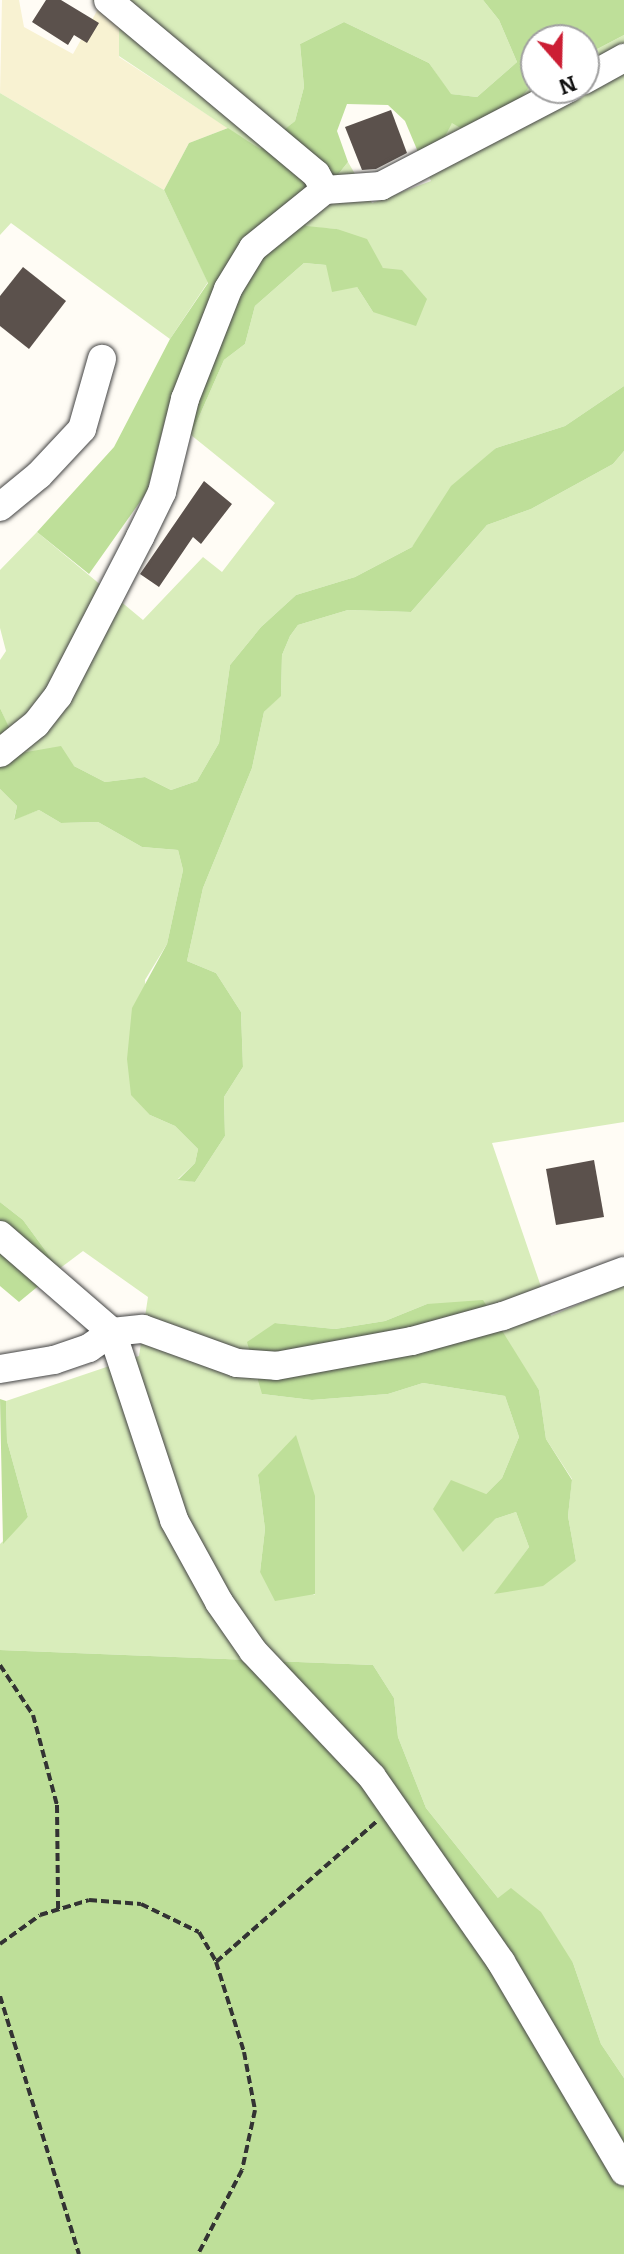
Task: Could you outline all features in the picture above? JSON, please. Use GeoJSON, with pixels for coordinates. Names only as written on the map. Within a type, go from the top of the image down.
{"type":"FeatureCollection","features":[{"type":"Feature","properties":{"kind":"street"},"geometry":{"type":"LineString","coordinates":[[108,0],[316,174],[325,190]]}},
{"type":"Feature","properties":{"kind":"street"},"geometry":{"type":"LineString","coordinates":[[600,71],[624,58]]}},
{"type":"Feature","properties":{"kind":"street"},"geometry":{"type":"LineString","coordinates":[[0,753],[36,724],[58,696],[140,537],[162,492],[185,399],[228,289],[253,248],[325,190],[381,186],[538,104]]}},
{"type":"Feature","properties":{"kind":"street"},"geometry":{"type":"LineString","coordinates":[[0,507],[39,475],[82,429],[102,359]]}},
{"type":"Feature","properties":{"kind":"street"},"geometry":{"type":"LineString","coordinates":[[0,1235],[112,1332],[174,1520],[219,1602],[253,1651],[314,1712],[393,1807],[501,1962],[624,2171]]}},
{"type":"Feature","properties":{"kind":"street"},"geometry":{"type":"LineString","coordinates":[[0,1369],[77,1352],[112,1332],[143,1329],[237,1363],[276,1366],[488,1321],[624,1271]]}},
{"type":"Feature","properties":{"kind":"path"},"geometry":{"type":"LineString","coordinates":[[0,1665],[33,1715],[57,1805],[58,1909]]}},
{"type":"Feature","properties":{"kind":"path"},"geometry":{"type":"LineString","coordinates":[[216,1962],[393,1807]]}},
{"type":"Feature","properties":{"kind":"path"},"geometry":{"type":"LineString","coordinates":[[0,1944],[40,1915],[89,1900],[141,1904],[199,1932],[216,1962],[244,2052],[255,2110],[242,2170],[198,2254]]}},
{"type":"Feature","properties":{"kind":"path"},"geometry":{"type":"LineString","coordinates":[[0,1996],[79,2254]]}},
{"type":"Feature","properties":{"kind":"shaded area"},"geometry":{"type":"Polygon","coordinates":[[[2,0],[19,0],[24,27],[73,54],[98,9],[119,19],[119,57],[228,128],[189,143],[164,190],[0,93],[2,0]]]}},
{"type":"Feature","properties":{"kind":"green space"},"geometry":{"type":"Polygon","coordinates":[[[93,0],[483,0],[499,20],[517,62],[477,97],[450,94],[429,63],[344,22],[300,44],[304,87],[295,121],[260,150],[119,56],[119,19],[98,9],[93,0]]]}},
{"type":"Feature","properties":{"kind":"green space"},"geometry":{"type":"Polygon","coordinates":[[[483,0],[624,0],[624,35],[600,48],[600,24],[520,24],[520,99],[469,133],[452,123],[441,144],[418,152],[405,121],[388,105],[347,104],[337,131],[348,162],[336,177],[302,194],[306,226],[337,229],[367,239],[383,268],[402,270],[427,299],[416,326],[373,312],[357,287],[332,292],[326,265],[304,263],[255,306],[245,344],[224,360],[191,435],[166,416],[147,492],[89,574],[37,532],[114,447],[170,339],[208,283],[164,190],[189,143],[228,128],[260,149],[295,121],[304,87],[300,44],[344,22],[429,63],[451,94],[477,97],[517,62],[499,20],[483,0]]]}},
{"type":"Feature","properties":{"kind":"green space"},"geometry":{"type":"Polygon","coordinates":[[[624,35],[624,386],[565,426],[496,448],[412,547],[355,577],[296,595],[261,627],[230,665],[219,743],[197,781],[171,790],[145,777],[105,782],[74,766],[20,753],[0,708],[0,660],[6,651],[0,628],[0,570],[37,532],[143,620],[203,557],[222,572],[275,503],[191,435],[224,360],[245,344],[255,306],[304,263],[326,265],[357,287],[373,312],[383,268],[337,229],[306,227],[302,194],[336,177],[348,162],[372,203],[431,181],[418,152],[452,123],[520,90],[520,104],[600,104],[600,48],[624,35]]]}},
{"type":"Feature","properties":{"kind":"green space"},"geometry":{"type":"Polygon","coordinates":[[[0,93],[164,190],[208,282],[170,339],[11,223],[0,235],[0,93]]]}},
{"type":"Feature","properties":{"kind":"green space"},"geometry":{"type":"Polygon","coordinates":[[[624,386],[624,451],[613,464],[531,509],[487,525],[411,612],[348,610],[298,625],[290,636],[282,655],[281,696],[264,712],[252,768],[203,888],[187,961],[216,973],[241,1012],[243,1067],[224,1097],[225,1136],[195,1182],[178,1180],[195,1163],[198,1149],[175,1126],[150,1115],[131,1095],[127,1059],[132,1008],[167,944],[183,870],[178,850],[142,847],[98,822],[61,823],[39,810],[14,820],[17,806],[0,789],[0,708],[21,753],[61,746],[74,766],[105,782],[145,777],[171,790],[197,781],[219,743],[230,665],[261,627],[296,595],[355,577],[412,547],[451,486],[496,448],[565,426],[624,386]]]}},
{"type":"Feature","properties":{"kind":"green space"},"geometry":{"type":"Polygon","coordinates":[[[624,451],[624,1122],[492,1143],[551,1316],[624,1285],[624,2078],[601,2044],[573,1963],[498,1898],[426,1808],[398,1737],[394,1698],[373,1665],[0,1650],[0,1544],[28,1517],[7,1441],[6,1401],[139,1356],[148,1297],[83,1251],[59,1269],[23,1220],[0,1202],[0,789],[17,806],[14,819],[39,810],[61,823],[98,822],[142,847],[178,850],[183,870],[167,944],[145,980],[150,1115],[175,1126],[198,1149],[195,1163],[178,1179],[195,1182],[225,1136],[224,1097],[243,1067],[241,1012],[216,973],[187,961],[203,888],[252,768],[264,712],[281,695],[282,655],[290,636],[298,625],[348,610],[411,612],[487,525],[531,509],[613,464],[624,451]],[[427,1304],[385,1321],[335,1329],[275,1323],[262,1394],[312,1400],[388,1394],[423,1383],[505,1396],[519,1437],[502,1478],[486,1494],[495,1519],[516,1512],[529,1547],[495,1594],[576,1561],[568,1516],[572,1479],[546,1439],[539,1390],[511,1348],[427,1304]],[[258,1475],[265,1529],[260,1572],[315,1595],[258,1475]]]}},
{"type":"Feature","properties":{"kind":"green space"},"geometry":{"type":"Polygon","coordinates":[[[0,1202],[23,1220],[59,1269],[19,1302],[0,1286],[0,1202]]]}},
{"type":"Feature","properties":{"kind":"green space"},"geometry":{"type":"Polygon","coordinates":[[[483,1300],[539,1390],[546,1439],[572,1480],[568,1516],[576,1561],[543,1586],[494,1594],[529,1547],[516,1512],[495,1519],[463,1552],[433,1509],[451,1480],[486,1494],[502,1478],[519,1437],[505,1396],[423,1383],[388,1394],[312,1400],[262,1394],[247,1342],[275,1323],[335,1329],[385,1321],[427,1304],[483,1300]]]}},
{"type":"Feature","properties":{"kind":"green space"},"geometry":{"type":"Polygon","coordinates":[[[0,1399],[6,1401],[7,1441],[28,1517],[3,1544],[0,1399]]]}},
{"type":"Feature","properties":{"kind":"green space"},"geometry":{"type":"Polygon","coordinates":[[[296,1435],[315,1496],[315,1594],[275,1601],[260,1572],[265,1529],[258,1475],[296,1435]]]}},
{"type":"Feature","properties":{"kind":"green space"},"geometry":{"type":"Polygon","coordinates":[[[0,1650],[373,1665],[394,1698],[398,1737],[426,1808],[498,1898],[511,1888],[541,1912],[573,1963],[601,2044],[624,2078],[624,2254],[0,2254],[0,1650]]]}},
{"type":"Feature","properties":{"kind":"building"},"geometry":{"type":"Polygon","coordinates":[[[46,0],[61,0],[99,23],[87,43],[74,35],[68,45],[32,22],[46,0]]]}},
{"type":"Feature","properties":{"kind":"building"},"geometry":{"type":"Polygon","coordinates":[[[391,110],[407,153],[376,169],[362,170],[345,127],[391,110]]]}},
{"type":"Feature","properties":{"kind":"building"},"geometry":{"type":"Polygon","coordinates":[[[23,267],[66,301],[29,349],[0,326],[0,296],[23,267]]]}},
{"type":"Feature","properties":{"kind":"building"},"geometry":{"type":"Polygon","coordinates":[[[204,481],[232,504],[201,544],[193,537],[159,587],[140,574],[204,481]]]}},
{"type":"Feature","properties":{"kind":"building"},"geometry":{"type":"Polygon","coordinates":[[[594,1160],[604,1217],[556,1225],[546,1169],[594,1160]]]}}]}
